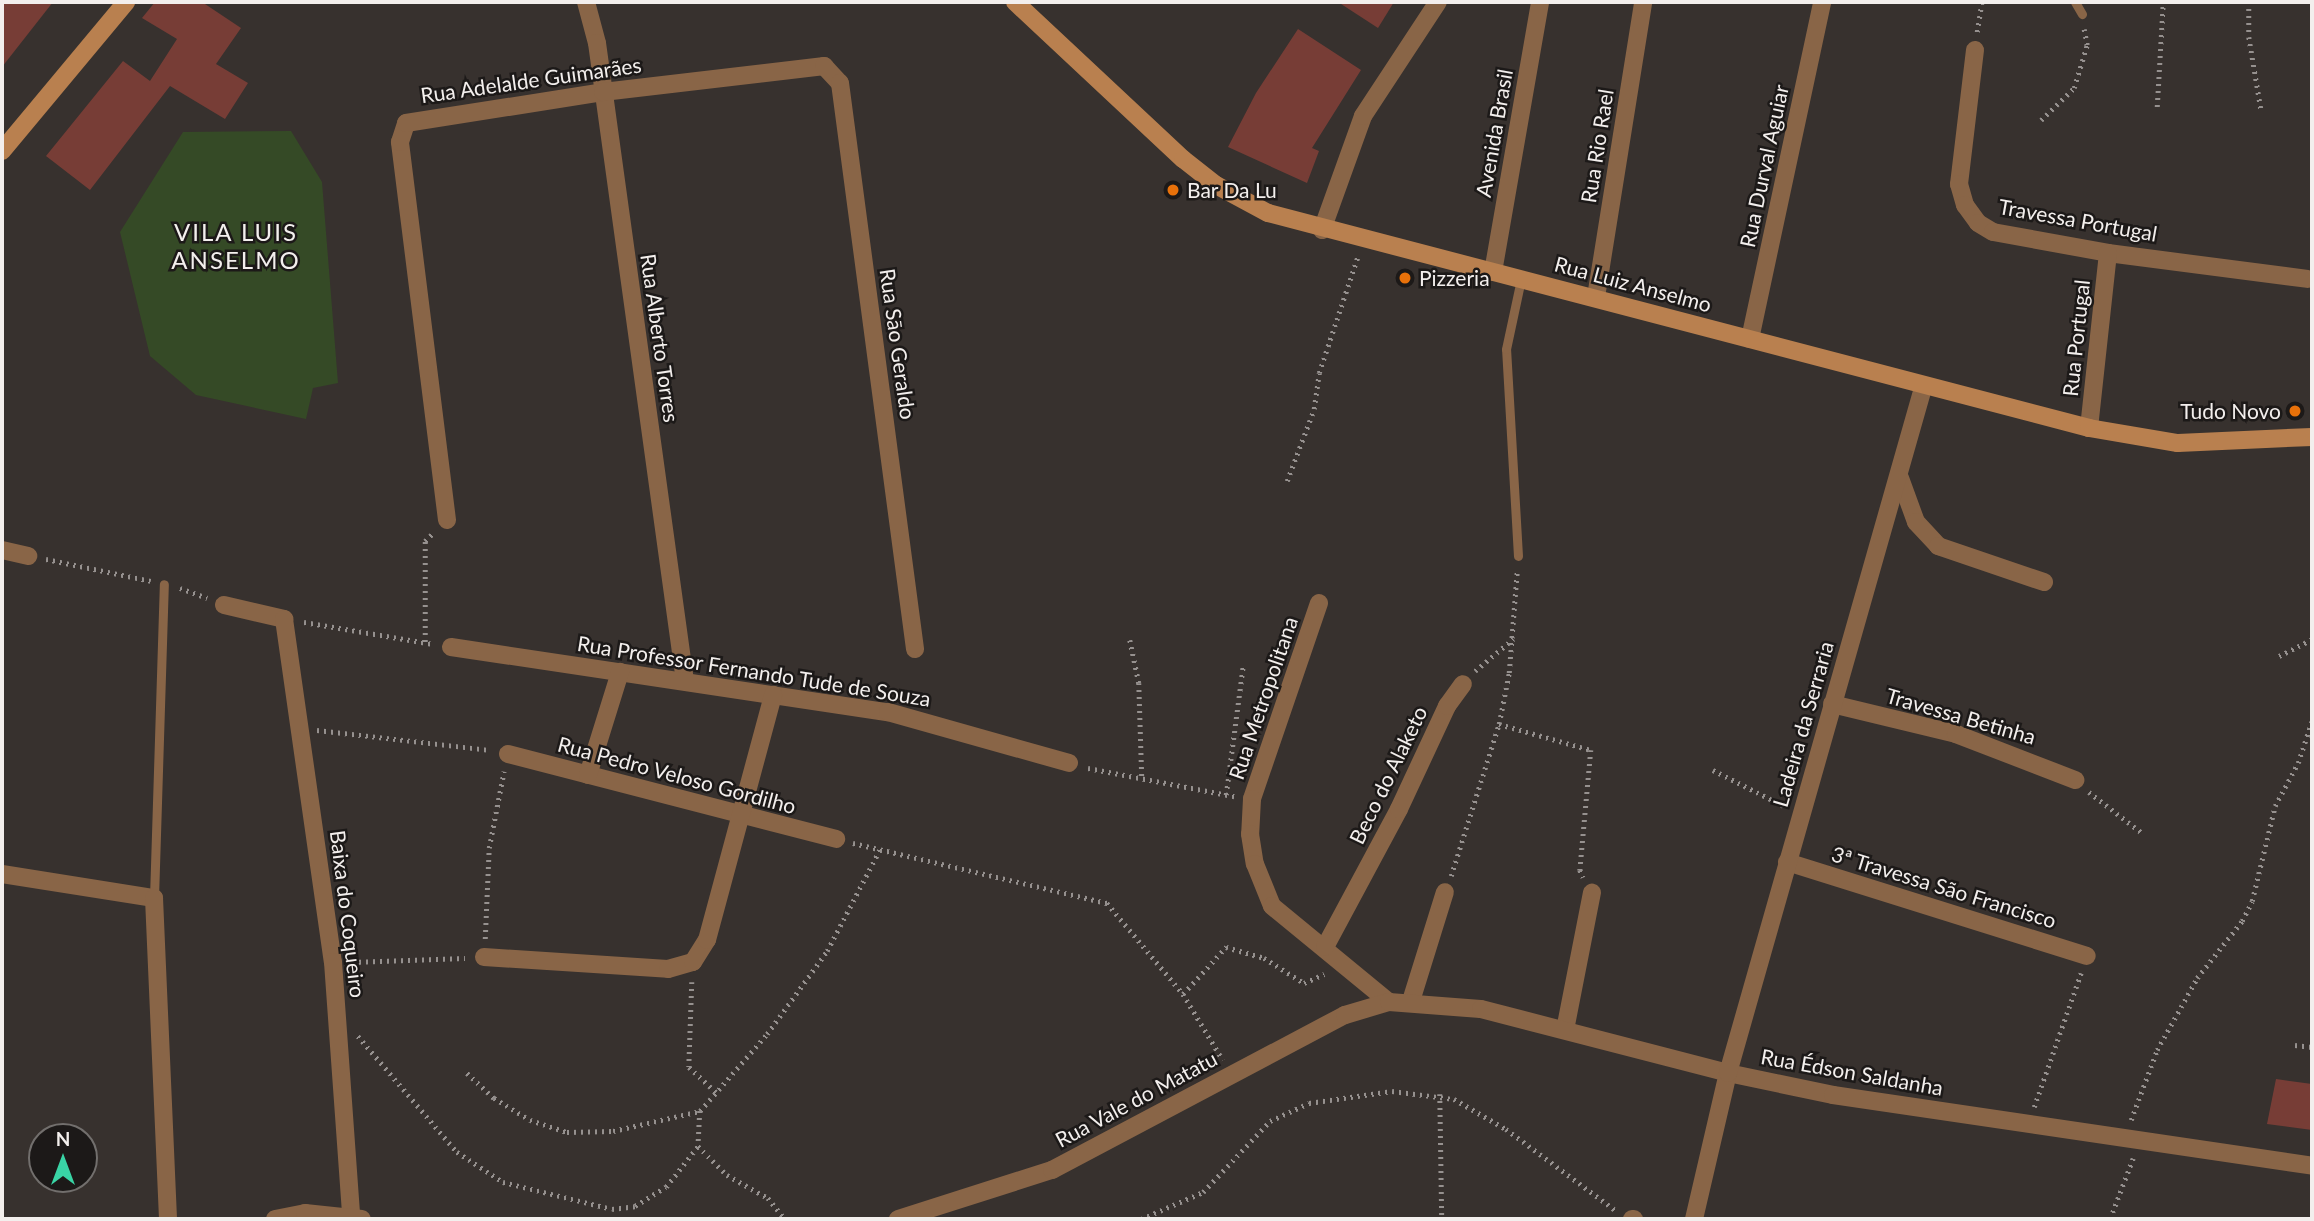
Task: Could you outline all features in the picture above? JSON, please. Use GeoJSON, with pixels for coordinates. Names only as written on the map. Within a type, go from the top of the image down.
{"type":"FeatureCollection","features":[{"type":"Feature","properties":{"kind":"street"},"geometry":{"type":"LineString","coordinates":[[2,151],[126,2]]}},
{"type":"Feature","properties":{"kind":"street","name":"Rua Alberto Torres"},"geometry":{"type":"LineString","coordinates":[[586,2],[603,92],[685,681]]}},
{"type":"Feature","properties":{"kind":"street","name":"Rua Luiz Anselmo"},"geometry":{"type":"LineString","coordinates":[[1015,2],[1216,185],[1268,213],[1322,230],[1596,297],[1923,388],[2089,428],[2178,443],[2312,438]]}},
{"type":"Feature","properties":{"kind":"street"},"geometry":{"type":"LineString","coordinates":[[1322,230],[1363,116],[1438,2]]}},
{"type":"Feature","properties":{"kind":"street","name":"Avenida Brasil"},"geometry":{"type":"LineString","coordinates":[[1493,272],[1540,2]]}},
{"type":"Feature","properties":{"kind":"street","name":"Rua Rio Rael"},"geometry":{"type":"LineString","coordinates":[[1596,297],[1643,2]]}},
{"type":"Feature","properties":{"kind":"street","name":"Rua Durval Aguiar"},"geometry":{"type":"LineString","coordinates":[[1750,339],[1822,2]]}},
{"type":"Feature","properties":{"kind":"street","name":"Travessa Portugal"},"geometry":{"type":"LineString","coordinates":[[1975,50],[1959,161],[1965,205],[1978,223],[1993,232],[2108,253],[2307,279]]}},
{"type":"Feature","properties":{"kind":"street","name":"Rua Adelalde Guimarães"},"geometry":{"type":"LineString","coordinates":[[447,520],[401,132],[407,123],[418,118],[810,65]]}},
{"type":"Feature","properties":{"kind":"street","name":"Rua Sāo Geraldo"},"geometry":{"type":"LineString","coordinates":[[810,65],[834,73],[840,83],[915,649]]}},
{"type":"Feature","properties":{"kind":"street","name":"Rua Portugal"},"geometry":{"type":"LineString","coordinates":[[2089,428],[2108,253]]}},
{"type":"Feature","properties":{"kind":"street","name":"Ladeira da Serraria"},"geometry":{"type":"LineString","coordinates":[[1694,1219],[1728,1073],[1832,704],[1900,478],[1923,388]]}},
{"type":"Feature","properties":{"kind":"street"},"geometry":{"type":"LineString","coordinates":[[1900,478],[1916,523],[1938,546],[2044,582]]}},
{"type":"Feature","properties":{"kind":"street"},"geometry":{"type":"LineString","coordinates":[[2,551],[28,556]]}},
{"type":"Feature","properties":{"kind":"street","name":"Rua Metropolitana"},"geometry":{"type":"LineString","coordinates":[[1319,603],[1252,799],[1250,834],[1264,890],[1272,905],[1389,1002]]}},
{"type":"Feature","properties":{"kind":"street"},"geometry":{"type":"LineString","coordinates":[[224,606],[284,619]]}},
{"type":"Feature","properties":{"kind":"street","name":"Baixa do Coqueiro"},"geometry":{"type":"LineString","coordinates":[[284,619],[333,962],[357,1218]]}},
{"type":"Feature","properties":{"kind":"street","name":"Rua Professor Fernando Tude de Souza"},"geometry":{"type":"LineString","coordinates":[[451,647],[900,715],[1069,763]]}},
{"type":"Feature","properties":{"kind":"street"},"geometry":{"type":"LineString","coordinates":[[588,775],[620,671]]}},
{"type":"Feature","properties":{"kind":"street","name":"Beco do Alaketo"},"geometry":{"type":"LineString","coordinates":[[1325,947],[1399,809],[1447,705],[1463,684]]}},
{"type":"Feature","properties":{"kind":"street"},"geometry":{"type":"LineString","coordinates":[[484,957],[668,969],[693,962],[706,940],[738,815],[773,695]]}},
{"type":"Feature","properties":{"kind":"street","name":"Travessa Betinha"},"geometry":{"type":"LineString","coordinates":[[1832,704],[1956,734],[2075,780]]}},
{"type":"Feature","properties":{"kind":"street","name":"Rua Pedro Veloso Gordilho"},"geometry":{"type":"LineString","coordinates":[[508,754],[836,839]]}},
{"type":"Feature","properties":{"kind":"street","name":"3ª Travessa São Francisco"},"geometry":{"type":"LineString","coordinates":[[1787,862],[2087,956]]}},
{"type":"Feature","properties":{"kind":"street"},"geometry":{"type":"LineString","coordinates":[[2,874],[154,898],[168,1219]]}},
{"type":"Feature","properties":{"kind":"street"},"geometry":{"type":"LineString","coordinates":[[1411,1001],[1445,892]]}},
{"type":"Feature","properties":{"kind":"street"},"geometry":{"type":"LineString","coordinates":[[1565,1030],[1592,893]]}},
{"type":"Feature","properties":{"kind":"street","name":"Rua Édson Saldanha"},"geometry":{"type":"LineString","coordinates":[[1389,1002],[1411,1001],[1481,1009],[1728,1073],[1833,1095],[2132,1142],[2312,1166]]}},
{"type":"Feature","properties":{"kind":"street","name":"Rua Vale do Matatu"},"geometry":{"type":"LineString","coordinates":[[898,1219],[1052,1170],[1345,1015],[1389,1002]]}},
{"type":"Feature","properties":{"kind":"street"},"geometry":{"type":"LineString","coordinates":[[275,1219],[305,1213],[357,1218]]}},
{"type":"Feature","properties":{"kind":"lane"},"geometry":{"type":"LineString","coordinates":[[2075,2],[2082,14]]}},
{"type":"Feature","properties":{"kind":"lane"},"geometry":{"type":"LineString","coordinates":[[1518,556],[1506,349],[1521,279]]}},
{"type":"Feature","properties":{"kind":"lane"},"geometry":{"type":"LineString","coordinates":[[154,898],[164,584]]}},
{"type":"Feature","properties":{"kind":"path"},"geometry":{"type":"LineString","coordinates":[[1975,50],[1982,2]]}},
{"type":"Feature","properties":{"kind":"path"},"geometry":{"type":"LineString","coordinates":[[2157,107],[2163,2]]}},
{"type":"Feature","properties":{"kind":"path"},"geometry":{"type":"LineString","coordinates":[[2249,2],[2249,37],[2261,109]]}},
{"type":"Feature","properties":{"kind":"path"},"geometry":{"type":"LineString","coordinates":[[2041,120],[2074,88],[2082,68],[2087,45],[2082,14]]}},
{"type":"Feature","properties":{"kind":"path"},"geometry":{"type":"LineString","coordinates":[[1287,481],[1314,410],[1319,373],[1364,240]]}},
{"type":"Feature","properties":{"kind":"path"},"geometry":{"type":"LineString","coordinates":[[425,642],[425,541],[447,520]]}},
{"type":"Feature","properties":{"kind":"path"},"geometry":{"type":"LineString","coordinates":[[28,556],[164,584],[224,606]]}},
{"type":"Feature","properties":{"kind":"path"},"geometry":{"type":"LineString","coordinates":[[1445,892],[1499,724],[1513,639],[1518,556]]}},
{"type":"Feature","properties":{"kind":"path"},"geometry":{"type":"LineString","coordinates":[[284,619],[451,647]]}},
{"type":"Feature","properties":{"kind":"path"},"geometry":{"type":"LineString","coordinates":[[1463,684],[1513,639]]}},
{"type":"Feature","properties":{"kind":"path"},"geometry":{"type":"LineString","coordinates":[[2279,656],[2312,639]]}},
{"type":"Feature","properties":{"kind":"path"},"geometry":{"type":"LineString","coordinates":[[1130,640],[1139,682],[1142,780]]}},
{"type":"Feature","properties":{"kind":"path"},"geometry":{"type":"LineString","coordinates":[[1226,795],[1243,666]]}},
{"type":"Feature","properties":{"kind":"path"},"geometry":{"type":"LineString","coordinates":[[2110,1219],[2157,1050],[2197,978],[2242,921],[2252,901],[2275,806],[2298,763],[2312,721]]}},
{"type":"Feature","properties":{"kind":"path"},"geometry":{"type":"LineString","coordinates":[[1499,724],[1591,750],[1580,870],[1592,893]]}},
{"type":"Feature","properties":{"kind":"path"},"geometry":{"type":"LineString","coordinates":[[301,728],[391,736],[508,754],[489,848],[484,957],[333,962]]}},
{"type":"Feature","properties":{"kind":"path"},"geometry":{"type":"LineString","coordinates":[[1069,763],[1142,780],[1252,799]]}},
{"type":"Feature","properties":{"kind":"path"},"geometry":{"type":"LineString","coordinates":[[1713,769],[1801,814]]}},
{"type":"Feature","properties":{"kind":"path"},"geometry":{"type":"LineString","coordinates":[[2075,780],[2141,832]]}},
{"type":"Feature","properties":{"kind":"path"},"geometry":{"type":"LineString","coordinates":[[836,839],[1107,903],[1183,995],[1231,1073]]}},
{"type":"Feature","properties":{"kind":"path"},"geometry":{"type":"LineString","coordinates":[[467,1073],[494,1098],[530,1120],[567,1132],[614,1131],[700,1111],[767,1034],[827,951],[880,849]]}},
{"type":"Feature","properties":{"kind":"path"},"geometry":{"type":"LineString","coordinates":[[1183,995],[1226,947],[1264,958],[1304,983],[1347,965]]}},
{"type":"Feature","properties":{"kind":"path"},"geometry":{"type":"LineString","coordinates":[[2028,1125],[2087,956]]}},
{"type":"Feature","properties":{"kind":"path"},"geometry":{"type":"LineString","coordinates":[[693,962],[689,1067],[716,1093]]}},
{"type":"Feature","properties":{"kind":"path"},"geometry":{"type":"LineString","coordinates":[[339,1019],[363,1041],[457,1152],[503,1182],[612,1209],[635,1206],[666,1187],[698,1146],[700,1111]]}},
{"type":"Feature","properties":{"kind":"path"},"geometry":{"type":"LineString","coordinates":[[2295,1045],[2312,1047]]}},
{"type":"Feature","properties":{"kind":"path"},"geometry":{"type":"LineString","coordinates":[[1141,1219],[1203,1192],[1226,1173],[1254,1132],[1308,1103],[1392,1091],[1440,1094],[1506,1129],[1633,1219]]}},
{"type":"Feature","properties":{"kind":"path"},"geometry":{"type":"LineString","coordinates":[[1440,1094],[1443,1219]]}},
{"type":"Feature","properties":{"kind":"path"},"geometry":{"type":"LineString","coordinates":[[698,1146],[727,1175],[768,1198],[785,1219]]}},
{"type":"Feature","properties":{"kind":"green space"},"geometry":{"type":"Polygon","coordinates":[[[291,131],[322,182],[338,383],[313,388],[306,419],[196,395],[150,356],[120,232],[183,132],[291,131]]]}},
{"type":"Feature","properties":{"kind":"building"},"geometry":{"type":"Polygon","coordinates":[[[2,2],[53,2],[2,67],[2,2]]]}},
{"type":"Feature","properties":{"kind":"building"},"geometry":{"type":"Polygon","coordinates":[[[155,2],[202,2],[241,28],[216,64],[248,83],[225,119],[170,86],[90,190],[46,156],[123,61],[150,81],[177,39],[142,18],[155,2]]]}},
{"type":"Feature","properties":{"kind":"building"},"geometry":{"type":"Polygon","coordinates":[[[1338,2],[1394,2],[1378,28],[1338,2]]]}},
{"type":"Feature","properties":{"kind":"building"},"geometry":{"type":"Polygon","coordinates":[[[1298,29],[1361,70],[1312,148],[1319,151],[1307,183],[1228,147],[1256,93],[1298,29]]]}},
{"type":"Feature","properties":{"kind":"building"},"geometry":{"type":"Polygon","coordinates":[[[2276,1079],[2312,1084],[2312,1130],[2267,1124],[2276,1079]]]}},
{"type":"Feature","properties":{"kind":"place","name":"Bar Da Lu"},"geometry":{"type":"Point","coordinates":[1173,190]}},
{"type":"Feature","properties":{"kind":"place","name":"Pizzeria"},"geometry":{"type":"Point","coordinates":[1405,278]}},
{"type":"Feature","properties":{"kind":"place","name":"Tudo Novo"},"geometry":{"type":"Point","coordinates":[2295,411]}},
{"type":"Feature","properties":{"kind":"district","name":"VILA LUIS ANSELMO"},"geometry":{"type":"Point","coordinates":[236,246]}}]}
